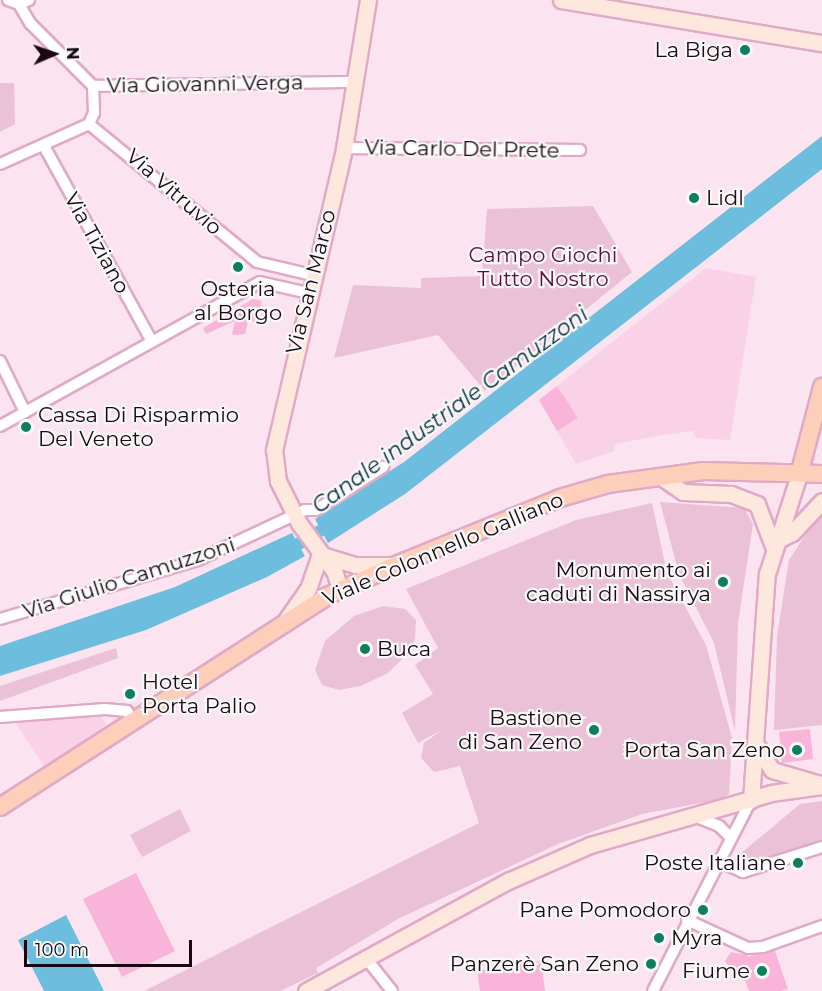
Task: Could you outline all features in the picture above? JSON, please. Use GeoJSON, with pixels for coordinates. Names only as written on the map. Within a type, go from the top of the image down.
{"type":"FeatureCollection","features":[{"type":"Feature","properties":{"kind":"main road"},"geometry":{"type":"LineString","coordinates":[[800,471],[822,387]]}},
{"type":"Feature","properties":{"kind":"main road","name":"Viale Colonnello Galliano"},"geometry":{"type":"LineString","coordinates":[[0,807],[340,589],[560,498],[660,476],[800,471],[822,474]]}},
{"type":"Feature","properties":{"kind":"street"},"geometry":{"type":"LineString","coordinates":[[8,0],[24,2],[30,23],[93,86]]}},
{"type":"Feature","properties":{"kind":"street","name":"Via San Marco"},"geometry":{"type":"LineString","coordinates":[[340,589],[334,571],[319,553],[278,481],[274,450],[308,292],[344,148],[368,0]]}},
{"type":"Feature","properties":{"kind":"street"},"geometry":{"type":"LineString","coordinates":[[561,0],[822,43]]}},
{"type":"Feature","properties":{"kind":"street","name":"Via Giovanni Verga"},"geometry":{"type":"LineString","coordinates":[[89,124],[94,113],[93,86],[356,82]]}},
{"type":"Feature","properties":{"kind":"street"},"geometry":{"type":"LineString","coordinates":[[0,164],[44,147],[89,124]]}},
{"type":"Feature","properties":{"kind":"street","name":"Via Vitruvio"},"geometry":{"type":"LineString","coordinates":[[89,124],[257,262],[312,275]]}},
{"type":"Feature","properties":{"kind":"street","name":"Via Tiziano"},"geometry":{"type":"LineString","coordinates":[[44,147],[151,340]]}},
{"type":"Feature","properties":{"kind":"street","name":"Via Carlo Del Prete"},"geometry":{"type":"LineString","coordinates":[[344,148],[580,150]]}},
{"type":"Feature","properties":{"kind":"street"},"geometry":{"type":"LineString","coordinates":[[257,262],[260,282]]}},
{"type":"Feature","properties":{"kind":"street"},"geometry":{"type":"LineString","coordinates":[[0,426],[151,340],[260,282],[308,292]]}},
{"type":"Feature","properties":{"kind":"street"},"geometry":{"type":"LineString","coordinates":[[0,361],[25,412]]}},
{"type":"Feature","properties":{"kind":"street","name":"Via Giulio Camuzzoni"},"geometry":{"type":"LineString","coordinates":[[0,619],[198,560],[316,510],[383,467]]}},
{"type":"Feature","properties":{"kind":"street"},"geometry":{"type":"LineString","coordinates":[[653,991],[716,860],[751,800],[757,746],[758,653],[774,544],[800,471]]}},
{"type":"Feature","properties":{"kind":"street"},"geometry":{"type":"LineString","coordinates":[[660,476],[683,492],[730,494],[757,504],[774,544]]}},
{"type":"Feature","properties":{"kind":"street"},"geometry":{"type":"LineString","coordinates":[[774,544],[792,533],[822,501]]}},
{"type":"Feature","properties":{"kind":"street"},"geometry":{"type":"LineString","coordinates":[[278,629],[308,590],[319,553],[355,565],[396,565]]}},
{"type":"Feature","properties":{"kind":"street"},"geometry":{"type":"LineString","coordinates":[[0,717],[105,709],[127,711],[134,721]]}},
{"type":"Feature","properties":{"kind":"street"},"geometry":{"type":"LineString","coordinates":[[757,746],[772,770],[822,785]]}},
{"type":"Feature","properties":{"kind":"street"},"geometry":{"type":"LineString","coordinates":[[306,991],[510,880],[590,845],[692,815],[822,785]]}},
{"type":"Feature","properties":{"kind":"street"},"geometry":{"type":"LineString","coordinates":[[692,815],[719,826],[730,837]]}},
{"type":"Feature","properties":{"kind":"street"},"geometry":{"type":"LineString","coordinates":[[716,860],[743,872],[822,847]]}},
{"type":"Feature","properties":{"kind":"street"},"geometry":{"type":"LineString","coordinates":[[687,920],[748,948],[763,947],[822,926]]}},
{"type":"Feature","properties":{"kind":"street"},"geometry":{"type":"LineString","coordinates":[[365,957],[392,991]]}},
{"type":"Feature","properties":{"kind":"shaded area"},"geometry":{"type":"Polygon","coordinates":[[[706,268],[756,277],[730,440],[696,438],[693,431],[663,435],[615,444],[614,451],[576,464],[539,400],[706,268]]]}},
{"type":"Feature","properties":{"kind":"shaded area"},"geometry":{"type":"Polygon","coordinates":[[[100,714],[107,726],[44,766],[14,721],[100,714]]]}},
{"type":"Feature","properties":{"kind":"green space"},"geometry":{"type":"Polygon","coordinates":[[[0,83],[14,83],[15,124],[0,132],[0,83]]]}},
{"type":"Feature","properties":{"kind":"green space","name":"Campo Giochi Tutto Nostro"},"geometry":{"type":"Polygon","coordinates":[[[593,206],[632,272],[485,391],[438,335],[334,358],[353,285],[421,288],[421,278],[482,276],[487,209],[593,206]]]}},
{"type":"Feature","properties":{"kind":"green space"},"geometry":{"type":"Polygon","coordinates":[[[660,502],[744,508],[753,524],[738,623],[735,731],[714,643],[679,574],[660,502]]]}},
{"type":"Feature","properties":{"kind":"green space"},"geometry":{"type":"Polygon","coordinates":[[[652,503],[667,573],[706,645],[732,738],[729,794],[722,799],[642,814],[558,844],[398,919],[316,968],[318,973],[280,991],[144,991],[479,823],[460,766],[434,772],[421,758],[424,743],[443,729],[418,743],[402,713],[433,694],[415,665],[438,648],[406,589],[576,520],[652,503]]]}},
{"type":"Feature","properties":{"kind":"green space"},"geometry":{"type":"Polygon","coordinates":[[[822,509],[822,725],[774,730],[777,636],[789,560],[822,509]]]}},
{"type":"Feature","properties":{"kind":"green space","name":"Buca"},"geometry":{"type":"Polygon","coordinates":[[[383,606],[405,609],[416,620],[415,639],[407,654],[388,673],[361,686],[339,690],[322,685],[315,670],[325,641],[354,616],[383,606]]]}},
{"type":"Feature","properties":{"kind":"green space"},"geometry":{"type":"Polygon","coordinates":[[[116,648],[118,658],[0,701],[0,686],[116,648]]]}},
{"type":"Feature","properties":{"kind":"green space"},"geometry":{"type":"Polygon","coordinates":[[[822,801],[822,842],[744,866],[734,859],[800,804],[822,801]]]}},
{"type":"Feature","properties":{"kind":"green space"},"geometry":{"type":"Polygon","coordinates":[[[180,809],[191,831],[142,857],[130,835],[180,809]]]}},
{"type":"Feature","properties":{"kind":"water"},"geometry":{"type":"Polygon","coordinates":[[[822,136],[822,169],[405,494],[328,543],[315,519],[404,462],[822,136]]]}},
{"type":"Feature","properties":{"kind":"water"},"geometry":{"type":"Polygon","coordinates":[[[292,533],[305,556],[267,577],[146,630],[0,676],[0,646],[175,587],[292,533]]]}},
{"type":"Feature","properties":{"kind":"water"},"geometry":{"type":"Polygon","coordinates":[[[66,915],[104,991],[44,991],[18,940],[66,915]]]}},
{"type":"Feature","properties":{"kind":"building"},"geometry":{"type":"Polygon","coordinates":[[[253,299],[262,301],[256,323],[248,321],[245,334],[232,335],[235,321],[206,334],[203,328],[253,299]]]}},
{"type":"Feature","properties":{"kind":"building"},"geometry":{"type":"Polygon","coordinates":[[[557,386],[578,418],[557,431],[539,400],[557,386]]]}},
{"type":"Feature","properties":{"kind":"building","name":"Porta San Zeno"},"geometry":{"type":"Polygon","coordinates":[[[810,729],[813,759],[782,763],[779,732],[810,729]]]}},
{"type":"Feature","properties":{"kind":"building"},"geometry":{"type":"Polygon","coordinates":[[[136,873],[175,951],[122,977],[83,899],[136,873]]]}},
{"type":"Feature","properties":{"kind":"building","name":"Fiume"},"geometry":{"type":"Polygon","coordinates":[[[775,951],[788,989],[782,991],[749,991],[741,970],[733,972],[725,961],[731,952],[750,956],[775,951]]]}},
{"type":"Feature","properties":{"kind":"building"},"geometry":{"type":"Polygon","coordinates":[[[541,961],[545,991],[480,991],[477,971],[541,961]]]}},
{"type":"Feature","properties":{"kind":"waterway","name":"Canale industriale Camuzzoni"},"geometry":{"type":"LineString","coordinates":[[285,552],[335,522]]}},
{"type":"Feature","properties":{"kind":"place","name":"La Biga"},"geometry":{"type":"Point","coordinates":[745,50]}},
{"type":"Feature","properties":{"kind":"place","name":"Lidl"},"geometry":{"type":"Point","coordinates":[694,198]}},
{"type":"Feature","properties":{"kind":"place","name":"Osteria al Borgo"},"geometry":{"type":"Point","coordinates":[238,267]}},
{"type":"Feature","properties":{"kind":"place","name":"Cassa Di Risparmio Del Veneto"},"geometry":{"type":"Point","coordinates":[26,427]}},
{"type":"Feature","properties":{"kind":"place","name":"Monumento ai caduti di Nassirya"},"geometry":{"type":"Point","coordinates":[723,582]}},
{"type":"Feature","properties":{"kind":"place","name":"Buca"},"geometry":{"type":"Point","coordinates":[365,649]}},
{"type":"Feature","properties":{"kind":"place","name":"Hotel Porta Palio"},"geometry":{"type":"Point","coordinates":[130,694]}},
{"type":"Feature","properties":{"kind":"place","name":"Bastione di San Zeno"},"geometry":{"type":"Point","coordinates":[594,730]}},
{"type":"Feature","properties":{"kind":"place","name":"Porta San Zeno"},"geometry":{"type":"Point","coordinates":[797,750]}},
{"type":"Feature","properties":{"kind":"place","name":"Poste Italiane"},"geometry":{"type":"Point","coordinates":[798,863]}},
{"type":"Feature","properties":{"kind":"place","name":"Pane Pomodoro"},"geometry":{"type":"Point","coordinates":[703,910]}},
{"type":"Feature","properties":{"kind":"place","name":"Myra"},"geometry":{"type":"Point","coordinates":[659,938]}},
{"type":"Feature","properties":{"kind":"place","name":"Panzerè San Zeno"},"geometry":{"type":"Point","coordinates":[651,964]}},
{"type":"Feature","properties":{"kind":"place","name":"Fiume"},"geometry":{"type":"Point","coordinates":[762,971]}}]}
